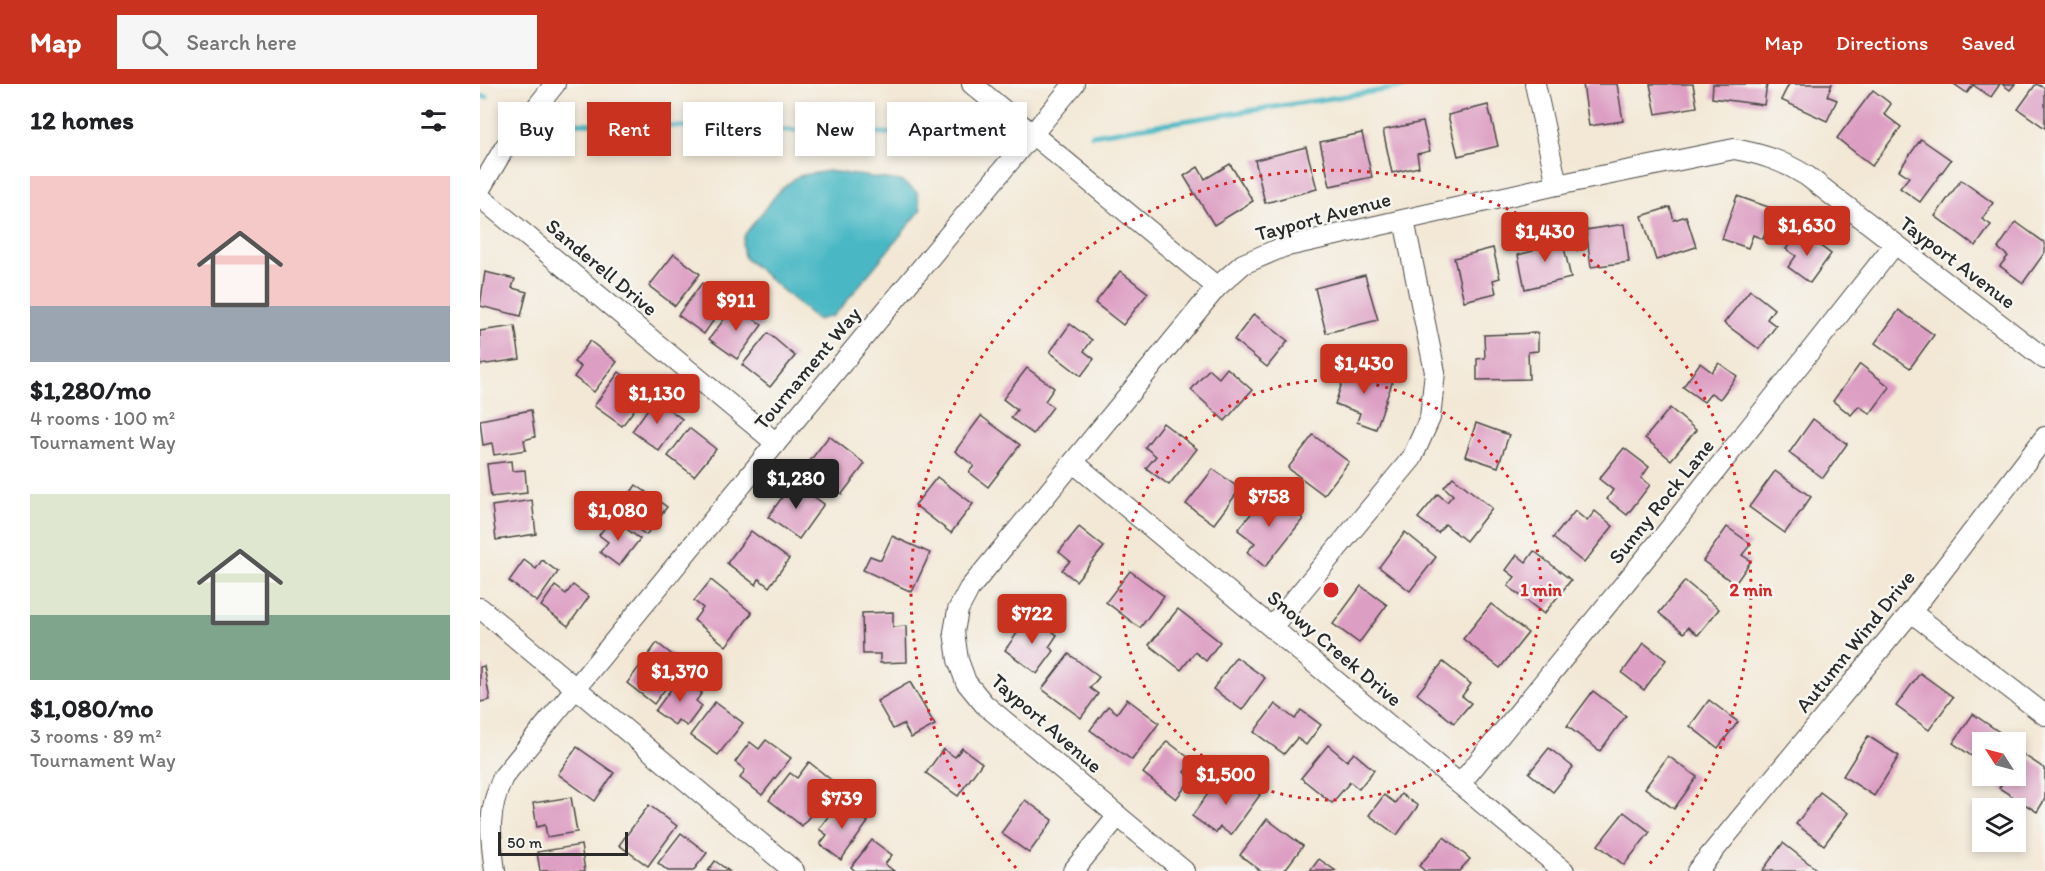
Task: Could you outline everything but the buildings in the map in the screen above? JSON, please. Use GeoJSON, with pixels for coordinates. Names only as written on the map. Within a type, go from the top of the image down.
{"type":"FeatureCollection","features":[{"type":"Feature","properties":{"kind":"street"},"geometry":{"type":"LineString","coordinates":[[480,189],[505,147],[555,84]]}},
{"type":"Feature","properties":{"kind":"street"},"geometry":{"type":"LineString","coordinates":[[972,84],[1217,286]]}},
{"type":"Feature","properties":{"kind":"street","name":"Tournament Way"},"geometry":{"type":"LineString","coordinates":[[495,871],[489,821],[493,799],[503,777],[1074,84]]}},
{"type":"Feature","properties":{"kind":"street"},"geometry":{"type":"LineString","coordinates":[[1535,84],[1557,185]]}},
{"type":"Feature","properties":{"kind":"street","name":"Tayport Avenue"},"geometry":{"type":"LineString","coordinates":[[1184,871],[984,704],[966,682],[958,660],[954,632],[958,610],[969,589],[1217,286],[1243,264],[1283,247],[1557,185],[1734,149],[1761,153],[1784,161],[1808,176],[2045,359]]}},
{"type":"Feature","properties":{"kind":"street","name":"Sanderell Drive"},"geometry":{"type":"LineString","coordinates":[[480,197],[776,443]]}},
{"type":"Feature","properties":{"kind":"street"},"geometry":{"type":"LineString","coordinates":[[1272,627],[1412,458],[1430,418],[1435,372],[1404,220]]}},
{"type":"Feature","properties":{"kind":"street","name":"Sunny Rock Lane"},"geometry":{"type":"LineString","coordinates":[[1460,784],[1667,532],[1895,244]]}},
{"type":"Feature","properties":{"kind":"street","name":"Autumn Wind Drive"},"geometry":{"type":"LineString","coordinates":[[1697,871],[1911,612],[2045,437]]}},
{"type":"Feature","properties":{"kind":"street","name":"Snowy Creek Drive"},"geometry":{"type":"LineString","coordinates":[[1074,463],[1564,871]]}},
{"type":"Feature","properties":{"kind":"street"},"geometry":{"type":"LineString","coordinates":[[480,608],[794,871]]}},
{"type":"Feature","properties":{"kind":"street"},"geometry":{"type":"LineString","coordinates":[[1911,612],[2045,715]]}},
{"type":"Feature","properties":{"kind":"street"},"geometry":{"type":"LineString","coordinates":[[1073,871],[1118,816]]}},
{"type":"Feature","properties":{"kind":"water"},"geometry":{"type":"Polygon","coordinates":[[[828,171],[901,181],[917,192],[921,210],[840,309],[832,316],[817,320],[744,257],[742,244],[745,234],[780,190],[798,176],[828,171]]]}},
{"type":"Feature","properties":{"kind":"waterway"},"geometry":{"type":"LineString","coordinates":[[1092,135],[1423,84]]}},
{"type":"Feature","properties":{"kind":"waterway"},"geometry":{"type":"LineString","coordinates":[[480,96],[487,97]]}},
{"type":"Feature","properties":{"kind":"waterway"},"geometry":{"type":"LineString","coordinates":[[575,123],[887,133]]}}]}
